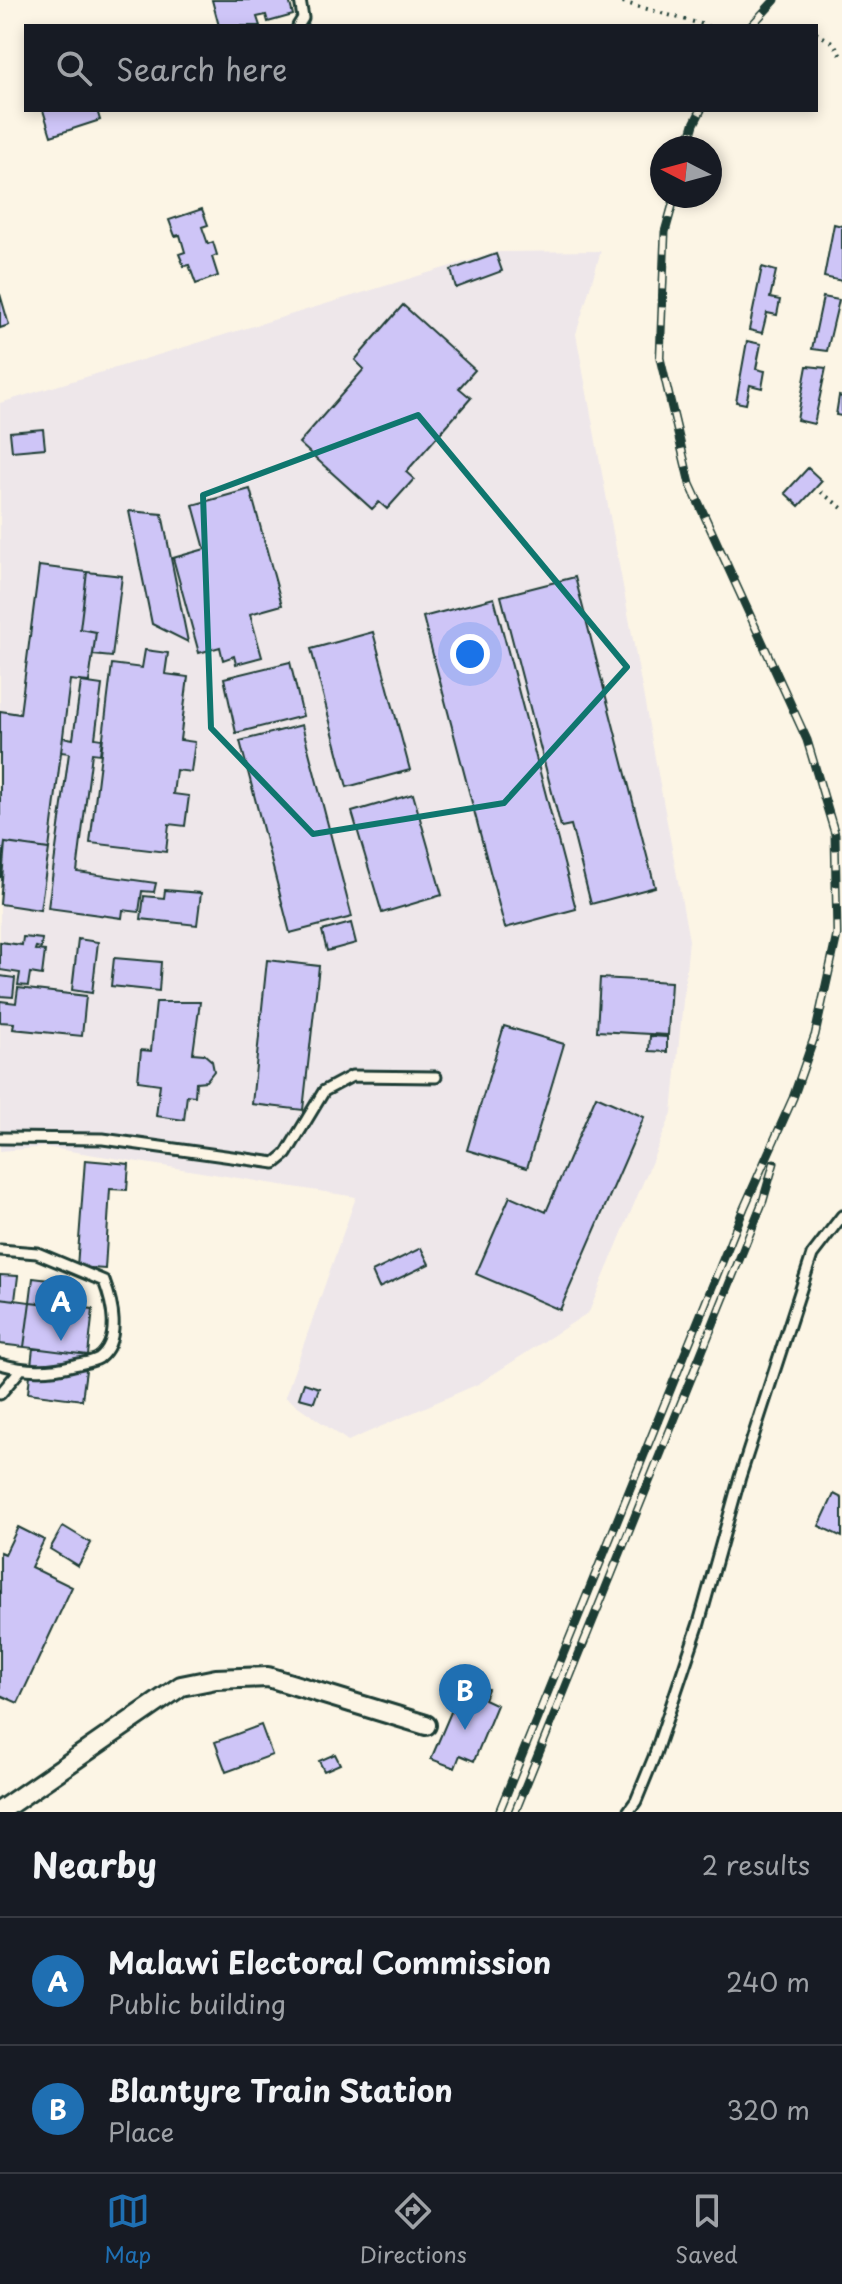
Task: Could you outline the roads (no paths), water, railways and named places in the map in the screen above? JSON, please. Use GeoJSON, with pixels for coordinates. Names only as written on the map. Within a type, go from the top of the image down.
{"type":"FeatureCollection","features":[{"type":"Feature","properties":{"kind":"street"},"geometry":{"type":"LineString","coordinates":[[0,1811],[181,1686],[216,1679],[268,1677],[426,1725]]}},
{"type":"Feature","properties":{"kind":"lane"},"geometry":{"type":"LineString","coordinates":[[299,24],[303,18],[300,0]]}},
{"type":"Feature","properties":{"kind":"lane"},"geometry":{"type":"LineString","coordinates":[[0,1138],[103,1139],[275,1163],[286,1154],[324,1091],[352,1076],[436,1077]]}},
{"type":"Feature","properties":{"kind":"lane"},"geometry":{"type":"LineString","coordinates":[[628,1812],[636,1801],[654,1757],[699,1623],[745,1462],[812,1255],[842,1216]]}},
{"type":"Feature","properties":{"kind":"lane"},"geometry":{"type":"LineString","coordinates":[[0,1250],[37,1253],[104,1281],[113,1306],[108,1345],[98,1359],[52,1371],[0,1364]]}},
{"type":"Feature","properties":{"kind":"lane"},"geometry":{"type":"LineString","coordinates":[[0,1394],[21,1369]]}},
{"type":"Feature","properties":{"kind":"railway"},"geometry":{"type":"LineString","coordinates":[[753,24],[775,0]]}},
{"type":"Feature","properties":{"kind":"railway"},"geometry":{"type":"LineString","coordinates":[[690,136],[700,112]]}},
{"type":"Feature","properties":{"kind":"railway"},"geometry":{"type":"LineString","coordinates":[[499,1812],[744,1208],[793,1098],[815,1035],[837,935],[835,834],[807,740],[690,484],[660,358],[665,232],[672,208]]}},
{"type":"Feature","properties":{"kind":"railway"},"geometry":{"type":"LineString","coordinates":[[515,1812],[763,1201],[774,1163]]}},
{"type":"Feature","properties":{"kind":"place","name":"Malawi Electoral Commission"},"geometry":{"type":"Point","coordinates":[61,1341]}},
{"type":"Feature","properties":{"kind":"place","name":"Blantyre Train Station"},"geometry":{"type":"Point","coordinates":[465,1730]}}]}
